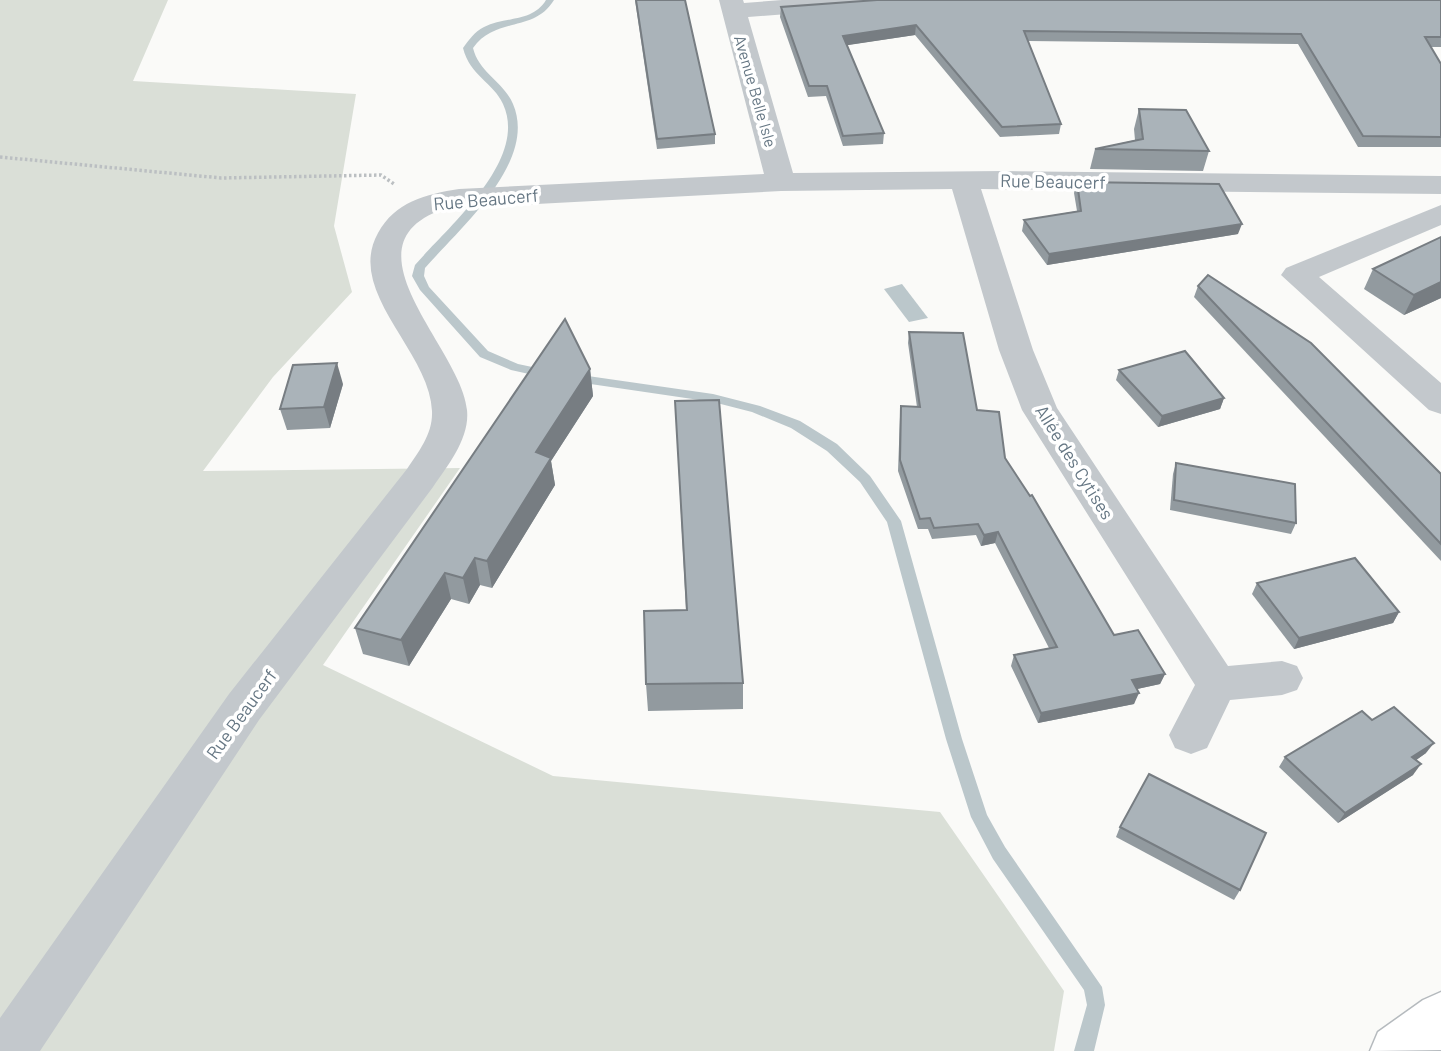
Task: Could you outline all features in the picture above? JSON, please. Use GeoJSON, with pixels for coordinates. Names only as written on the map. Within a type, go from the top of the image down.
{"type":"FeatureCollection","features":[{"type":"Feature","properties":{"kind":"main road"},"geometry":{"type":"LineString","coordinates":[[1397,1051],[1441,1018]]}},
{"type":"Feature","properties":{"kind":"street"},"geometry":{"type":"LineString","coordinates":[[732,5],[877,0]]}},
{"type":"Feature","properties":{"kind":"street","name":"Avenue Belle Isle"},"geometry":{"type":"LineString","coordinates":[[732,5],[781,182]]}},
{"type":"Feature","properties":{"kind":"street","name":"Rue Beaucerf"},"geometry":{"type":"LineString","coordinates":[[9,1051],[244,707],[420,478],[443,442],[449,426],[447,397],[433,363],[388,282],[385,256],[389,236],[396,226],[458,200],[781,182],[964,180],[1441,185]]}},
{"type":"Feature","properties":{"kind":"street","name":"Allée des Cytises"},"geometry":{"type":"LineString","coordinates":[[964,180],[1016,350],[1040,410],[1217,684]]}},
{"type":"Feature","properties":{"kind":"street"},"geometry":{"type":"LineString","coordinates":[[1441,214],[1297,275],[1441,402]]}},
{"type":"Feature","properties":{"kind":"street"},"geometry":{"type":"LineString","coordinates":[[1191,735],[1217,684],[1282,678]]}},
{"type":"Feature","properties":{"kind":"path"},"geometry":{"type":"LineString","coordinates":[[0,157],[221,178],[382,175],[458,200]]}},
{"type":"Feature","properties":{"kind":"shaded area"},"geometry":{"type":"Polygon","coordinates":[[[0,0],[168,0],[133,81],[356,94],[334,226],[352,292],[273,377],[203,471],[460,468],[323,665],[553,776],[940,812],[1064,991],[1054,1051],[0,1051],[0,0]]]}},
{"type":"Feature","properties":{"kind":"shaded area"},"geometry":{"type":"Polygon","coordinates":[[[902,284],[928,318],[909,322],[884,289],[902,284]]]}},
{"type":"Feature","properties":{"kind":"building"},"geometry":{"type":"Polygon","coordinates":[[[636,0],[685,0],[715,134],[657,139],[636,0]]]}},
{"type":"Feature","properties":{"kind":"building"},"geometry":{"type":"Polygon","coordinates":[[[877,0],[1441,0],[1441,37],[1425,37],[1441,64],[1441,137],[1363,136],[1301,34],[1024,31],[1061,124],[1002,127],[916,25],[843,36],[884,133],[843,136],[827,86],[809,86],[781,7],[877,0]]]}},
{"type":"Feature","properties":{"kind":"building"},"geometry":{"type":"Polygon","coordinates":[[[1139,109],[1186,110],[1209,151],[1095,149],[1143,139],[1139,109]]]}},
{"type":"Feature","properties":{"kind":"building"},"geometry":{"type":"Polygon","coordinates":[[[1077,182],[1219,184],[1242,224],[1049,254],[1024,220],[1081,211],[1077,182]]]}},
{"type":"Feature","properties":{"kind":"building"},"geometry":{"type":"Polygon","coordinates":[[[1441,237],[1441,282],[1414,295],[1373,269],[1441,237]]]}},
{"type":"Feature","properties":{"kind":"building"},"geometry":{"type":"Polygon","coordinates":[[[1208,275],[1311,343],[1441,474],[1441,544],[1198,286],[1208,275]]]}},
{"type":"Feature","properties":{"kind":"building"},"geometry":{"type":"Polygon","coordinates":[[[565,319],[590,369],[536,452],[551,458],[487,561],[475,558],[463,578],[445,573],[401,640],[355,628],[565,319]]]}},
{"type":"Feature","properties":{"kind":"building"},"geometry":{"type":"Polygon","coordinates":[[[909,332],[963,333],[977,410],[999,412],[1005,458],[1030,496],[1032,495],[1114,635],[1138,630],[1165,674],[1132,680],[1139,693],[1041,713],[1014,655],[1057,647],[998,532],[984,535],[978,524],[934,528],[930,518],[920,519],[900,460],[901,406],[920,407],[909,332]]]}},
{"type":"Feature","properties":{"kind":"building"},"geometry":{"type":"Polygon","coordinates":[[[1185,351],[1224,398],[1162,416],[1119,370],[1185,351]]]}},
{"type":"Feature","properties":{"kind":"building"},"geometry":{"type":"Polygon","coordinates":[[[337,363],[324,407],[280,409],[293,365],[337,363]]]}},
{"type":"Feature","properties":{"kind":"building"},"geometry":{"type":"Polygon","coordinates":[[[719,400],[743,683],[646,684],[644,611],[687,610],[675,401],[719,400]]]}},
{"type":"Feature","properties":{"kind":"building"},"geometry":{"type":"Polygon","coordinates":[[[1176,463],[1295,484],[1296,523],[1174,500],[1176,463]]]}},
{"type":"Feature","properties":{"kind":"building"},"geometry":{"type":"Polygon","coordinates":[[[1355,558],[1399,612],[1299,638],[1257,583],[1355,558]]]}},
{"type":"Feature","properties":{"kind":"building"},"geometry":{"type":"Polygon","coordinates":[[[1394,707],[1434,743],[1412,757],[1421,764],[1345,813],[1285,757],[1362,711],[1372,720],[1394,707]]]}},
{"type":"Feature","properties":{"kind":"building"},"geometry":{"type":"Polygon","coordinates":[[[1149,774],[1266,833],[1240,890],[1120,827],[1149,774]]]}},
{"type":"Feature","properties":{"kind":"waterway"},"geometry":{"type":"LineString","coordinates":[[547,374],[515,367],[484,354],[424,288],[418,276],[419,267],[486,191],[511,146],[514,124],[508,103],[479,71],[468,48],[476,36],[487,29],[535,16],[544,10],[550,0]]}},
{"type":"Feature","properties":{"kind":"waterway"},"geometry":{"type":"LineString","coordinates":[[574,378],[668,390],[755,409],[795,425],[832,447],[865,479],[894,521],[954,739],[979,817],[999,853],[1093,987],[1096,1005],[1084,1051]]}}]}
